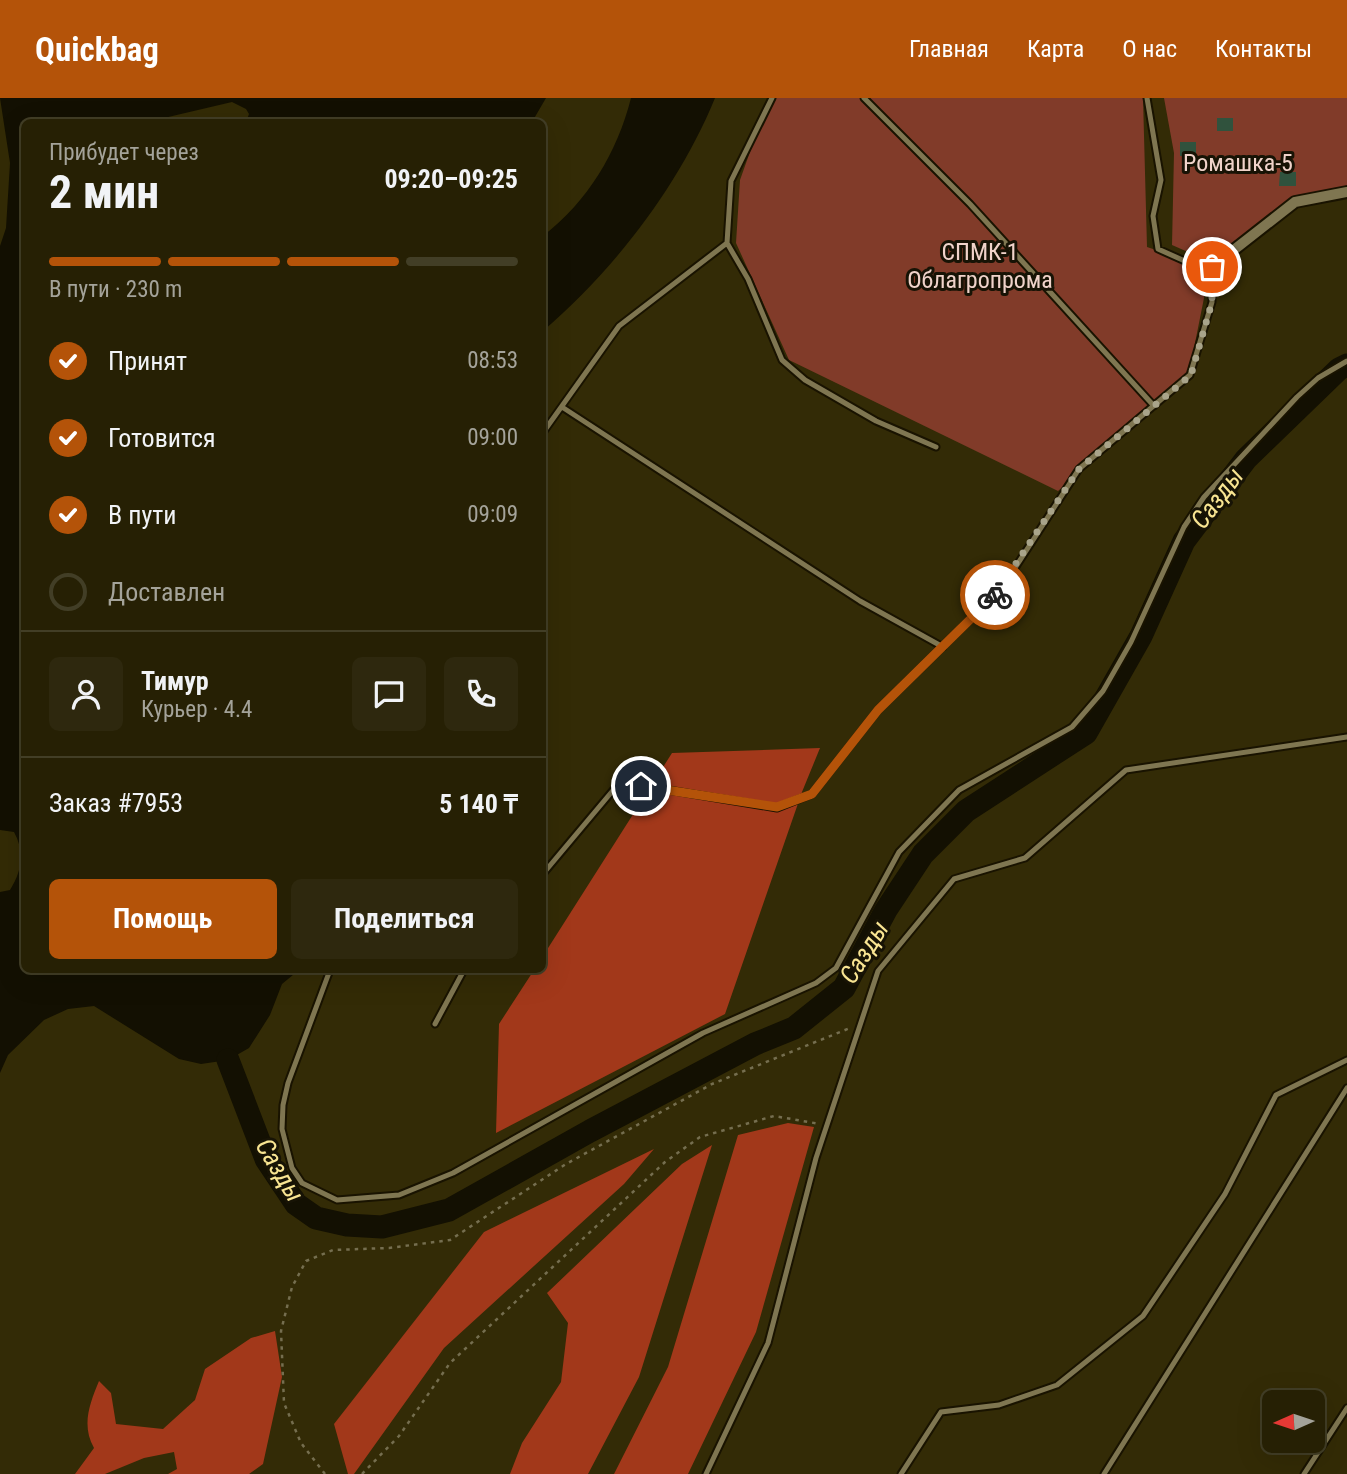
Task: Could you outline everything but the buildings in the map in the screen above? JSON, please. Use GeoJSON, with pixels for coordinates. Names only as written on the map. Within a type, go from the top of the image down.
{"type":"FeatureCollection","features":[{"type":"Feature","properties":{"kind":"street"},"geometry":{"type":"LineString","coordinates":[[1212,267],[1295,202],[1347,192]]}},
{"type":"Feature","properties":{"kind":"lane"},"geometry":{"type":"LineString","coordinates":[[772,98],[731,181],[727,243],[748,279],[782,360],[805,380],[876,421],[936,447]]}},
{"type":"Feature","properties":{"kind":"lane"},"geometry":{"type":"LineString","coordinates":[[864,98],[970,204],[1154,406]]}},
{"type":"Feature","properties":{"kind":"lane"},"geometry":{"type":"LineString","coordinates":[[546,870],[620,782],[777,807],[812,794],[878,710],[1002,588],[1079,469],[1191,375],[1212,302],[1212,267],[1187,261],[1158,249],[1153,216],[1161,180],[1147,98]]}},
{"type":"Feature","properties":{"kind":"lane"},"geometry":{"type":"LineString","coordinates":[[546,429],[619,326],[727,243]]}},
{"type":"Feature","properties":{"kind":"lane"},"geometry":{"type":"LineString","coordinates":[[329,973],[288,1083],[283,1105],[282,1129],[289,1158],[302,1183],[337,1200],[399,1195],[453,1173],[703,1033],[816,983],[836,968],[899,852],[959,790],[1072,727],[1088,709],[1103,691],[1131,642],[1184,527],[1204,497],[1297,397],[1318,378],[1347,361]]}},
{"type":"Feature","properties":{"kind":"lane"},"geometry":{"type":"LineString","coordinates":[[562,407],[860,601],[943,646]]}},
{"type":"Feature","properties":{"kind":"lane"},"geometry":{"type":"LineString","coordinates":[[706,1474],[768,1343],[827,1126],[878,971],[954,879],[1025,858],[1126,770],[1347,737]]}},
{"type":"Feature","properties":{"kind":"lane"},"geometry":{"type":"LineString","coordinates":[[435,1024],[462,973]]}},
{"type":"Feature","properties":{"kind":"lane"},"geometry":{"type":"LineString","coordinates":[[901,1474],[941,1412],[999,1405],[1057,1385],[1143,1316],[1225,1194],[1276,1095],[1347,1060]]}},
{"type":"Feature","properties":{"kind":"lane"},"geometry":{"type":"LineString","coordinates":[[1104,1474],[1347,1088]]}},
{"type":"Feature","properties":{"kind":"lane"},"geometry":{"type":"LineString","coordinates":[[1304,1474],[1347,1408]]}},
{"type":"Feature","properties":{"kind":"path"},"geometry":{"type":"LineString","coordinates":[[325,1474],[301,1443],[284,1403],[281,1331],[292,1287],[306,1261],[333,1250],[389,1248],[450,1240],[566,1164],[712,1084],[860,1024]]}},
{"type":"Feature","properties":{"kind":"path"},"geometry":{"type":"LineString","coordinates":[[362,1474],[399,1436],[450,1363],[665,1162],[700,1137],[774,1116],[827,1126]]}},
{"type":"Feature","properties":{"kind":"green space","name":"СПМК-1 Облагропрома"},"geometry":{"type":"Polygon","coordinates":[[[769,98],[1143,98],[1147,247],[1210,268],[1189,373],[1058,491],[789,360],[736,243],[740,180],[769,98]]]}},
{"type":"Feature","properties":{"kind":"green space","name":"Ромашка-5"},"geometry":{"type":"Polygon","coordinates":[[[1164,98],[1347,98],[1347,192],[1295,199],[1213,263],[1172,245],[1174,153],[1164,98]]]}},
{"type":"Feature","properties":{"kind":"shaded area"},"geometry":{"type":"Polygon","coordinates":[[[0,98],[546,98],[534,119],[247,119],[249,114],[246,109],[232,102],[160,119],[21,119],[21,854],[14,832],[0,830],[0,246],[6,228],[10,163],[0,98]]]}},
{"type":"Feature","properties":{"kind":"shaded area"},"geometry":{"type":"Polygon","coordinates":[[[631,98],[715,98],[683,163],[642,225],[595,281],[546,328],[546,233],[574,207],[599,174],[625,118],[631,98]]]}},
{"type":"Feature","properties":{"kind":"shaded area"},"geometry":{"type":"Polygon","coordinates":[[[820,748],[802,792],[725,1014],[496,1133],[499,1024],[532,973],[546,973],[546,951],[672,753],[820,748]]]}},
{"type":"Feature","properties":{"kind":"shaded area"},"geometry":{"type":"Polygon","coordinates":[[[21,861],[21,973],[295,973],[282,984],[270,1015],[249,1048],[228,1060],[201,1064],[179,1059],[94,1006],[68,1009],[44,1020],[8,1055],[0,1073],[0,892],[10,890],[21,861]]]}},
{"type":"Feature","properties":{"kind":"shaded area"},"geometry":{"type":"Polygon","coordinates":[[[788,1123],[814,1127],[756,1332],[688,1474],[614,1474],[668,1367],[738,1135],[788,1123]]]}},
{"type":"Feature","properties":{"kind":"shaded area"},"geometry":{"type":"Polygon","coordinates":[[[712,1145],[639,1377],[588,1474],[510,1474],[522,1443],[561,1382],[568,1323],[547,1293],[682,1164],[712,1145]]]}},
{"type":"Feature","properties":{"kind":"shaded area"},"geometry":{"type":"Polygon","coordinates":[[[654,1149],[624,1184],[444,1348],[354,1474],[348,1474],[334,1424],[484,1232],[654,1149]]]}},
{"type":"Feature","properties":{"kind":"shaded area"},"geometry":{"type":"Polygon","coordinates":[[[275,1331],[282,1377],[263,1464],[249,1474],[168,1474],[177,1469],[174,1452],[144,1458],[105,1474],[75,1474],[94,1448],[87,1422],[99,1381],[111,1393],[116,1424],[163,1429],[195,1400],[205,1369],[251,1338],[275,1331]]]}},
{"type":"Feature","properties":{"kind":"waterway","name":"Сазды"},"geometry":{"type":"LineString","coordinates":[[228,1060],[266,1159],[296,1204],[316,1218],[347,1225],[382,1227],[449,1210],[590,1131],[755,1044],[794,1028],[844,988],[886,910],[923,854],[966,811],[1086,733],[1141,636],[1184,541],[1246,459],[1339,369],[1347,365]]}},
{"type":"Feature","properties":{"kind":"way so far"},"geometry":{"type":"LineString","coordinates":[[995,595],[1079,469],[1191,375],[1212,302],[1212,267]]}},
{"type":"Feature","properties":{"kind":"route"},"geometry":{"type":"LineString","coordinates":[[641,786],[777,807],[812,794],[878,710],[995,595]]}}]}
